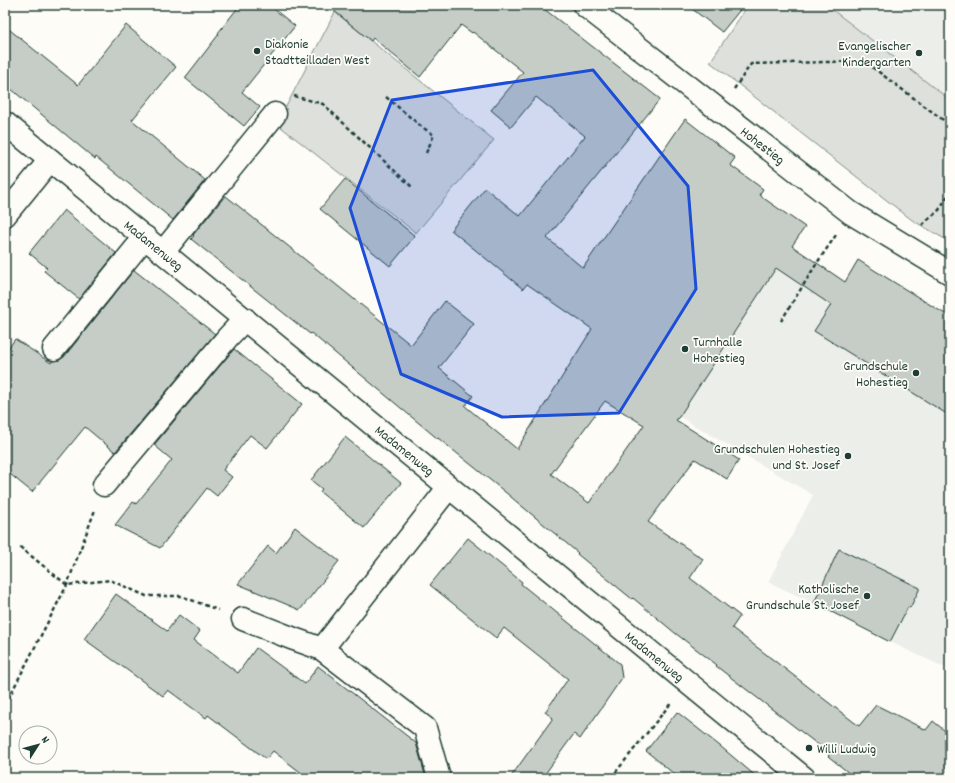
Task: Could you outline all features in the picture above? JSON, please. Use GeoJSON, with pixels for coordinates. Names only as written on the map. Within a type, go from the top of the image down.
{"type":"FeatureCollection","features":[{"type":"Feature","properties":{"kind":"street","name":"Hohestieg"},"geometry":{"type":"LineString","coordinates":[[584,5],[851,213],[950,273]]}},
{"type":"Feature","properties":{"kind":"street"},"geometry":{"type":"LineString","coordinates":[[163,252],[275,114]]}},
{"type":"Feature","properties":{"kind":"street","name":"Madamenweg"},"geometry":{"type":"LineString","coordinates":[[5,123],[804,778]]}},
{"type":"Feature","properties":{"kind":"street"},"geometry":{"type":"LineString","coordinates":[[5,216],[50,160]]}},
{"type":"Feature","properties":{"kind":"street"},"geometry":{"type":"LineString","coordinates":[[54,349],[145,237]]}},
{"type":"Feature","properties":{"kind":"street"},"geometry":{"type":"LineString","coordinates":[[104,485],[228,337],[245,319]]}},
{"type":"Feature","properties":{"kind":"street"},"geometry":{"type":"LineString","coordinates":[[322,650],[449,487]]}},
{"type":"Feature","properties":{"kind":"street"},"geometry":{"type":"LineString","coordinates":[[243,619],[322,650],[425,728],[439,778]]}},
{"type":"Feature","properties":{"kind":"path"},"geometry":{"type":"LineString","coordinates":[[730,94],[751,64],[864,61],[950,125]]}},
{"type":"Feature","properties":{"kind":"path"},"geometry":{"type":"LineString","coordinates":[[275,114],[290,94],[323,104],[412,187]]}},
{"type":"Feature","properties":{"kind":"path"},"geometry":{"type":"LineString","coordinates":[[386,97],[434,135],[426,153]]}},
{"type":"Feature","properties":{"kind":"path"},"geometry":{"type":"LineString","coordinates":[[922,226],[939,210],[950,192]]}},
{"type":"Feature","properties":{"kind":"path"},"geometry":{"type":"LineString","coordinates":[[781,321],[817,263],[851,213]]}},
{"type":"Feature","properties":{"kind":"path"},"geometry":{"type":"LineString","coordinates":[[5,705],[67,584],[104,485]]}},
{"type":"Feature","properties":{"kind":"path"},"geometry":{"type":"LineString","coordinates":[[20,547],[67,584],[110,580],[146,596],[181,596],[243,619]]}},
{"type":"Feature","properties":{"kind":"path"},"geometry":{"type":"LineString","coordinates":[[611,778],[687,682]]}},
{"type":"Feature","properties":{"kind":"highlighted area"},"geometry":{"type":"Polygon","coordinates":[[[593,70],[688,186],[696,289],[619,413],[502,417],[401,374],[350,208],[392,100],[593,70]]]}},
{"type":"Feature","properties":{"kind":"shaded area"},"geometry":{"type":"Polygon","coordinates":[[[748,5],[826,5],[950,100],[950,242],[912,220],[710,62],[748,5]]]}},
{"type":"Feature","properties":{"kind":"shaded area","name":"Evangelischer Kindergarten"},"geometry":{"type":"Polygon","coordinates":[[[826,5],[950,5],[950,100],[826,5]]]}},
{"type":"Feature","properties":{"kind":"shaded area"},"geometry":{"type":"Polygon","coordinates":[[[335,12],[494,140],[416,233],[277,124],[335,12]]]}},
{"type":"Feature","properties":{"kind":"shaded area","name":"Grundschulen Hohestieg und St. Josef"},"geometry":{"type":"Polygon","coordinates":[[[732,175],[805,227],[787,253],[841,289],[858,260],[950,317],[950,670],[768,582],[813,495],[624,384],[732,175]]]}},
{"type":"Feature","properties":{"kind":"building"},"geometry":{"type":"Polygon","coordinates":[[[240,5],[269,5],[295,26],[242,92],[260,107],[244,126],[185,78],[240,5]]]}},
{"type":"Feature","properties":{"kind":"building"},"geometry":{"type":"Polygon","coordinates":[[[327,5],[539,5],[660,99],[547,238],[583,268],[685,119],[735,158],[730,165],[763,189],[759,195],[805,227],[792,246],[845,282],[858,260],[950,317],[950,416],[814,331],[831,305],[776,268],[676,420],[739,460],[727,479],[695,459],[648,522],[703,559],[690,578],[740,616],[732,628],[859,726],[876,705],[926,730],[933,721],[950,735],[950,778],[855,778],[828,756],[830,754],[716,666],[717,665],[633,598],[632,599],[505,492],[438,439],[311,333],[310,334],[191,239],[226,196],[411,345],[445,301],[474,324],[439,368],[473,396],[465,406],[517,449],[592,329],[527,284],[523,289],[451,230],[485,188],[520,216],[585,136],[536,97],[511,127],[491,110],[523,72],[473,32],[472,33],[461,25],[420,77],[373,38],[371,41],[327,5]],[[605,401],[551,474],[589,503],[644,425],[605,401]]]}},
{"type":"Feature","properties":{"kind":"building"},"geometry":{"type":"Polygon","coordinates":[[[687,5],[744,5],[722,32],[687,5]]]}},
{"type":"Feature","properties":{"kind":"building"},"geometry":{"type":"Polygon","coordinates":[[[126,25],[176,67],[132,120],[205,180],[173,220],[96,157],[95,159],[5,84],[5,26],[78,85],[126,25]]]}},
{"type":"Feature","properties":{"kind":"building"},"geometry":{"type":"Polygon","coordinates":[[[345,179],[415,236],[390,266],[320,209],[345,179]]]}},
{"type":"Feature","properties":{"kind":"building"},"geometry":{"type":"Polygon","coordinates":[[[64,210],[116,253],[79,299],[44,271],[47,268],[29,253],[64,210]]]}},
{"type":"Feature","properties":{"kind":"building"},"geometry":{"type":"Polygon","coordinates":[[[134,270],[215,334],[115,452],[85,427],[32,492],[5,470],[5,353],[15,339],[51,363],[52,361],[59,360],[64,357],[134,270]]]}},
{"type":"Feature","properties":{"kind":"building"},"geometry":{"type":"Polygon","coordinates":[[[234,349],[302,404],[267,448],[250,435],[223,470],[232,477],[217,496],[207,488],[160,548],[115,525],[133,502],[136,504],[172,460],[154,445],[234,349]]]}},
{"type":"Feature","properties":{"kind":"building"},"geometry":{"type":"Polygon","coordinates":[[[345,437],[401,483],[364,528],[320,492],[322,489],[311,480],[345,437]]]}},
{"type":"Feature","properties":{"kind":"building"},"geometry":{"type":"Polygon","coordinates":[[[295,527],[339,561],[300,610],[238,584],[268,546],[276,553],[295,527]]]}},
{"type":"Feature","properties":{"kind":"building"},"geometry":{"type":"Polygon","coordinates":[[[468,538],[522,582],[521,584],[620,664],[622,678],[580,739],[574,734],[542,778],[510,778],[553,718],[545,712],[568,679],[504,628],[496,638],[430,585],[468,538]]]}},
{"type":"Feature","properties":{"kind":"building","name":"Katholische Grundschule St. Josef"},"geometry":{"type":"Polygon","coordinates":[[[839,549],[920,588],[910,608],[908,607],[890,642],[814,603],[839,549]]]}},
{"type":"Feature","properties":{"kind":"building"},"geometry":{"type":"Polygon","coordinates":[[[116,594],[167,631],[179,615],[200,631],[194,640],[238,673],[256,648],[305,684],[318,666],[416,743],[426,778],[308,778],[273,751],[266,759],[208,715],[206,718],[168,690],[163,696],[84,639],[116,594]]]}},
{"type":"Feature","properties":{"kind":"building"},"geometry":{"type":"Polygon","coordinates":[[[677,712],[758,778],[679,778],[646,751],[677,712]]]}},
{"type":"Feature","properties":{"kind":"place","name":"Diakonie Stadtteilladen West"},"geometry":{"type":"Point","coordinates":[257,51]}},
{"type":"Feature","properties":{"kind":"place","name":"Evangelischer Kindergarten"},"geometry":{"type":"Point","coordinates":[919,53]}},
{"type":"Feature","properties":{"kind":"place","name":"Turnhalle Hohestieg"},"geometry":{"type":"Point","coordinates":[685,349]}},
{"type":"Feature","properties":{"kind":"place","name":"Grundschule Hohestieg"},"geometry":{"type":"Point","coordinates":[916,373]}},
{"type":"Feature","properties":{"kind":"place","name":"Grundschulen Hohestieg und St. Josef"},"geometry":{"type":"Point","coordinates":[848,456]}},
{"type":"Feature","properties":{"kind":"place","name":"Katholische Grundschule St. Josef"},"geometry":{"type":"Point","coordinates":[867,596]}},
{"type":"Feature","properties":{"kind":"place","name":"Willi Ludwig"},"geometry":{"type":"Point","coordinates":[809,748]}}]}
